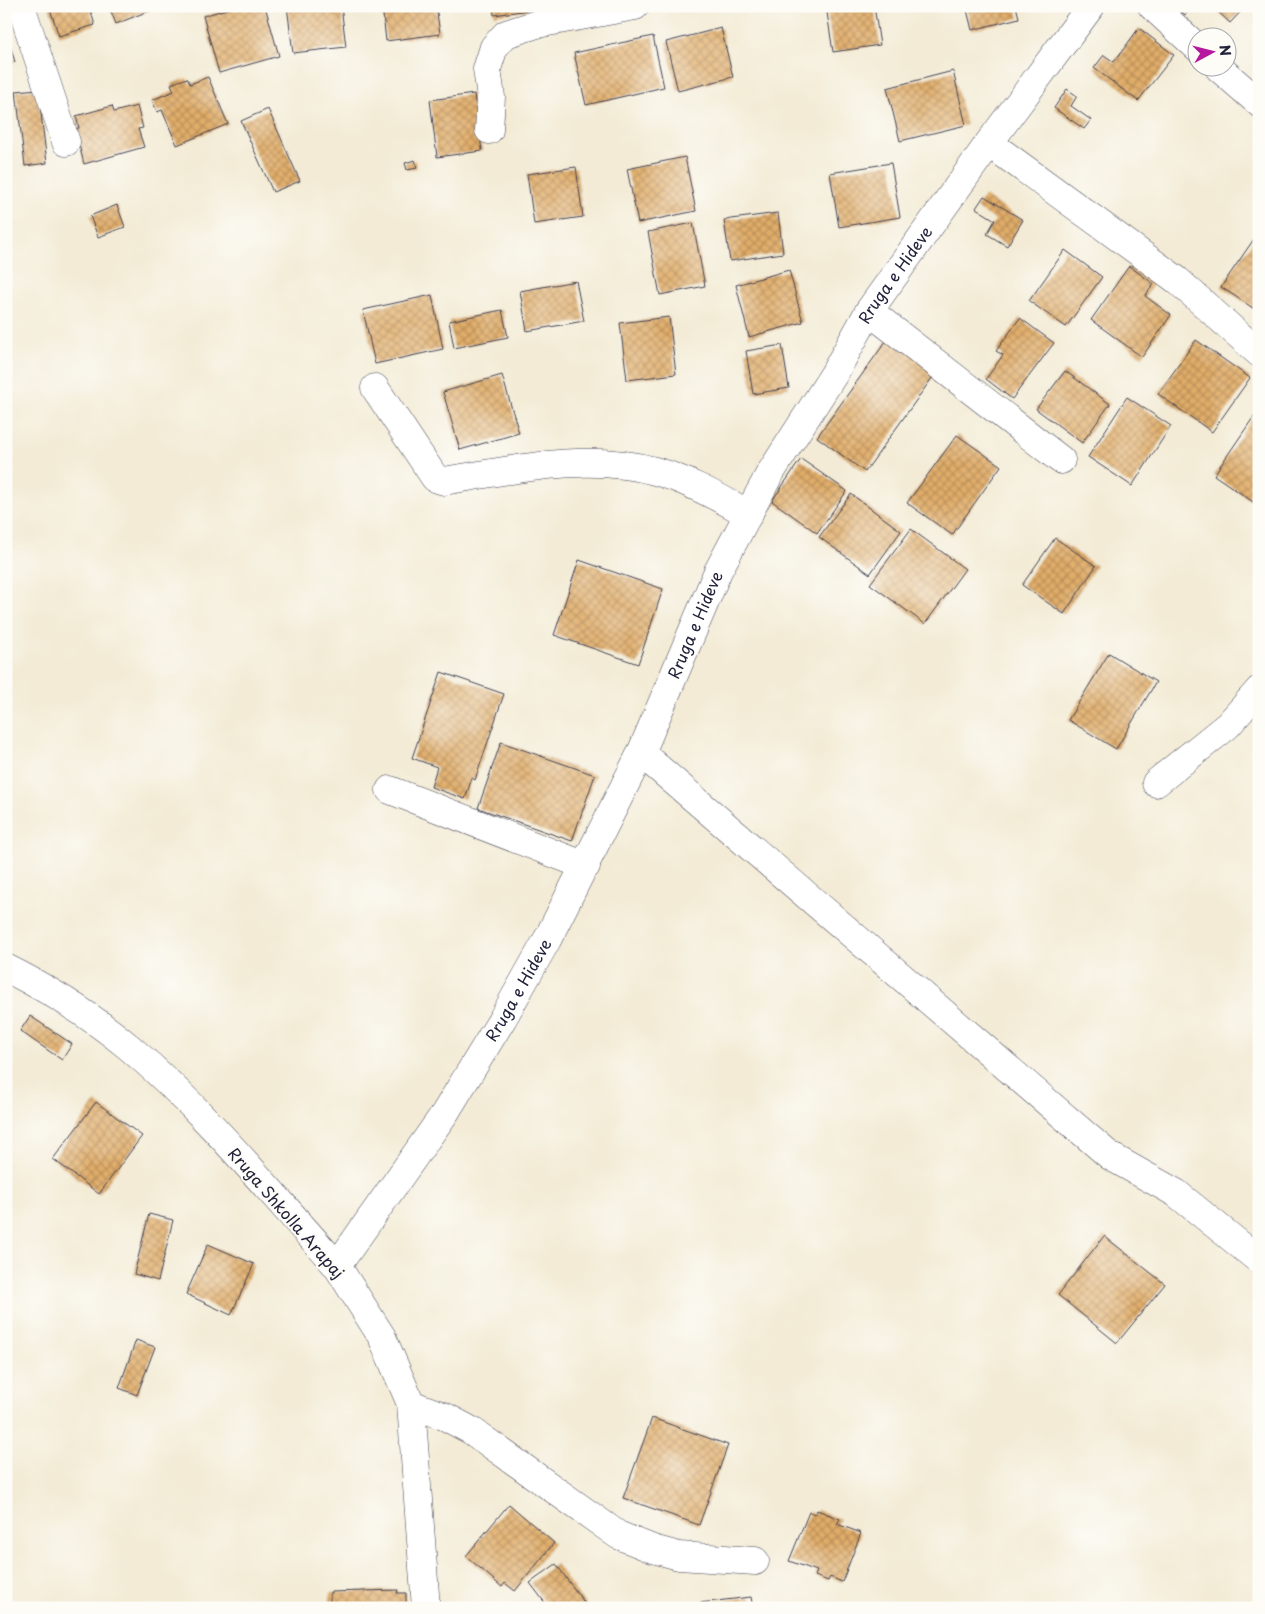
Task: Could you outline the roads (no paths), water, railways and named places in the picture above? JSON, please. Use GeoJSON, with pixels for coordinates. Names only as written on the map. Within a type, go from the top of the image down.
{"type":"FeatureCollection","features":[{"type":"Feature","properties":{"kind":"street"},"geometry":{"type":"LineString","coordinates":[[21,6],[66,142]]}},
{"type":"Feature","properties":{"kind":"street"},"geometry":{"type":"LineString","coordinates":[[490,130],[490,97],[487,69],[494,47],[506,34],[537,24],[635,6]]}},
{"type":"Feature","properties":{"kind":"street","name":"Rruga e Hideve"},"geometry":{"type":"LineString","coordinates":[[337,1266],[445,1113],[503,1018],[586,866],[641,754],[718,571],[769,475],[834,374],[869,311],[989,143],[1091,6]]}},
{"type":"Feature","properties":{"kind":"street"},"geometry":{"type":"LineString","coordinates":[[1152,6],[1188,39]]}},
{"type":"Feature","properties":{"kind":"street"},"geometry":{"type":"LineString","coordinates":[[1231,78],[1259,103]]}},
{"type":"Feature","properties":{"kind":"street"},"geometry":{"type":"LineString","coordinates":[[989,143],[1177,280],[1259,353]]}},
{"type":"Feature","properties":{"kind":"street"},"geometry":{"type":"LineString","coordinates":[[869,311],[1060,460]]}},
{"type":"Feature","properties":{"kind":"street"},"geometry":{"type":"LineString","coordinates":[[375,388],[435,478],[444,481],[559,464],[609,463],[655,472],[702,490],[749,514]]}},
{"type":"Feature","properties":{"kind":"street"},"geometry":{"type":"LineString","coordinates":[[1156,783],[1228,725],[1259,690]]}},
{"type":"Feature","properties":{"kind":"street"},"geometry":{"type":"LineString","coordinates":[[641,754],[1110,1156],[1176,1193],[1259,1260]]}},
{"type":"Feature","properties":{"kind":"street"},"geometry":{"type":"LineString","coordinates":[[390,790],[586,866]]}},
{"type":"Feature","properties":{"kind":"street","name":"Rruga Shkolla Arapaj"},"geometry":{"type":"LineString","coordinates":[[6,968],[45,988],[130,1048],[194,1108],[337,1266],[382,1337],[411,1404],[426,1608]]}},
{"type":"Feature","properties":{"kind":"street"},"geometry":{"type":"LineString","coordinates":[[411,1404],[446,1417],[472,1431],[618,1534],[653,1549],[680,1556],[755,1561]]}}]}
